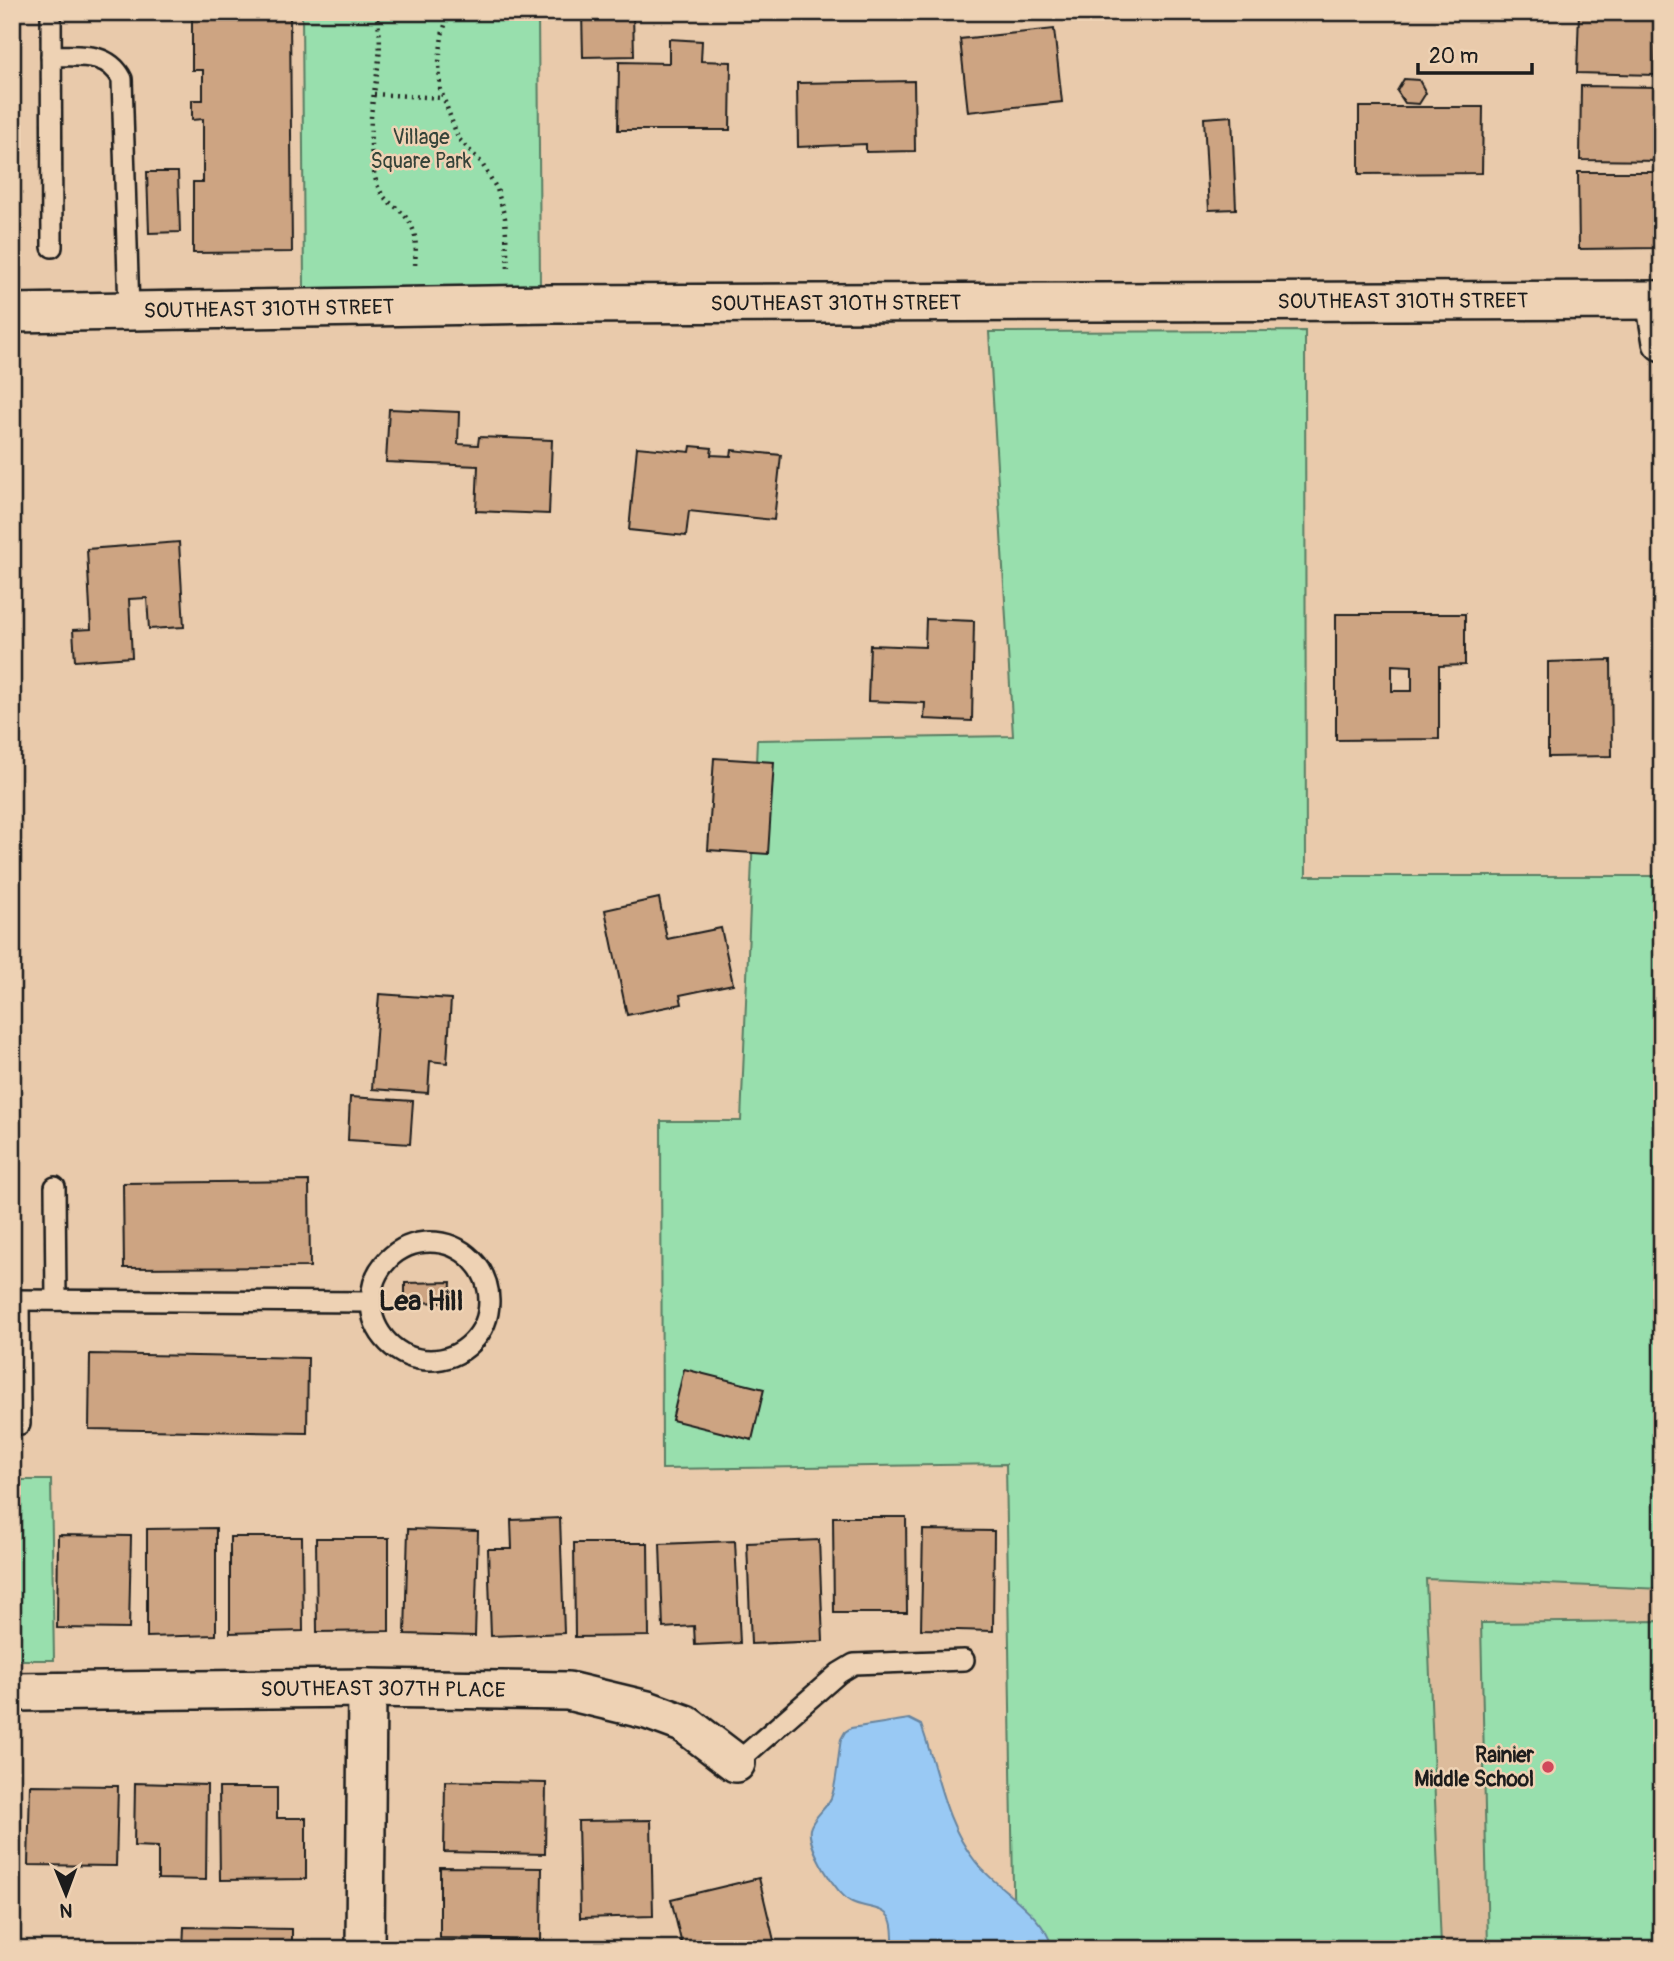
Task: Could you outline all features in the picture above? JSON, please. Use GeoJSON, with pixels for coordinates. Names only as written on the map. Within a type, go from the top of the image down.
{"type":"FeatureCollection","features":[{"type":"Feature","properties":{"kind":"street","name":"SOUTHEAST 310TH STREET"},"geometry":{"type":"LineString","coordinates":[[12,313],[416,305],[1658,300]]}},
{"type":"Feature","properties":{"kind":"street"},"geometry":{"type":"LineString","coordinates":[[1658,300],[1662,342]]}},
{"type":"Feature","properties":{"kind":"street"},"geometry":{"type":"LineString","coordinates":[[365,1949],[367,1688]]}},
{"type":"Feature","properties":{"kind":"street","name":"SOUTHEAST 307TH PLACE"},"geometry":{"type":"LineString","coordinates":[[12,1692],[367,1688],[568,1690],[647,1710],[685,1724],[736,1763]]}},
{"type":"Feature","properties":{"kind":"lane"},"geometry":{"type":"LineString","coordinates":[[51,12],[52,247]]}},
{"type":"Feature","properties":{"kind":"lane"},"geometry":{"type":"LineString","coordinates":[[51,56],[104,59],[118,71],[122,79],[129,311]]}},
{"type":"Feature","properties":{"kind":"lane"},"geometry":{"type":"LineString","coordinates":[[55,1187],[55,1300]]}},
{"type":"Feature","properties":{"kind":"lane"},"geometry":{"type":"LineString","coordinates":[[419,1242],[440,1242],[459,1249],[475,1262],[485,1280],[489,1300],[487,1318],[478,1335],[466,1348],[449,1357],[431,1360],[413,1357],[396,1349],[378,1328],[371,1302],[374,1282],[384,1263],[400,1250],[419,1242]]}},
{"type":"Feature","properties":{"kind":"lane"},"geometry":{"type":"LineString","coordinates":[[19,1424],[15,1300],[371,1302]]}},
{"type":"Feature","properties":{"kind":"lane"},"geometry":{"type":"LineString","coordinates":[[736,1763],[839,1672],[854,1664],[964,1660]]}},
{"type":"Feature","properties":{"kind":"path"},"geometry":{"type":"LineString","coordinates":[[375,12],[380,43],[371,119],[374,171],[378,191],[384,200],[403,212],[412,226],[415,237],[416,305]]}},
{"type":"Feature","properties":{"kind":"path"},"geometry":{"type":"LineString","coordinates":[[449,12],[442,35],[440,88],[458,138],[481,163],[497,189],[504,208],[509,305]]}},
{"type":"Feature","properties":{"kind":"path"},"geometry":{"type":"LineString","coordinates":[[374,94],[444,98]]}},
{"type":"Feature","properties":{"kind":"shaded area","name":"Rainier Middle School"},"geometry":{"type":"Polygon","coordinates":[[[1426,1579],[1662,1589],[1662,1949],[1411,1949],[1441,1946],[1426,1579]]]}},
{"type":"Feature","properties":{"kind":"green space","name":"Village Square Park"},"geometry":{"type":"Polygon","coordinates":[[[302,12],[538,12],[540,286],[304,288],[302,12]]]}},
{"type":"Feature","properties":{"kind":"green space"},"geometry":{"type":"Polygon","coordinates":[[[1305,331],[1306,876],[1662,876],[1662,1589],[1426,1579],[1441,1946],[1411,1949],[1014,1949],[1006,1464],[662,1469],[661,1121],[741,1121],[757,740],[1013,736],[989,332],[1305,331]]]}},
{"type":"Feature","properties":{"kind":"green space"},"geometry":{"type":"Polygon","coordinates":[[[12,1480],[51,1480],[54,1660],[12,1660],[12,1480]]]}},
{"type":"Feature","properties":{"kind":"green space","name":"Rainier Middle School"},"geometry":{"type":"Polygon","coordinates":[[[1662,1621],[1662,1949],[1488,1949],[1481,1623],[1662,1621]]]}},
{"type":"Feature","properties":{"kind":"water"},"geometry":{"type":"Polygon","coordinates":[[[909,1719],[921,1725],[949,1813],[964,1846],[985,1872],[1040,1923],[1053,1949],[900,1949],[894,1946],[892,1925],[887,1915],[878,1909],[845,1898],[824,1869],[813,1847],[810,1829],[833,1792],[841,1739],[851,1728],[909,1719]]]}},
{"type":"Feature","properties":{"kind":"building"},"geometry":{"type":"Polygon","coordinates":[[[582,12],[633,12],[634,56],[583,57],[582,12]]]}},
{"type":"Feature","properties":{"kind":"building"},"geometry":{"type":"Polygon","coordinates":[[[1579,12],[1657,12],[1655,75],[1577,73],[1579,12]]]}},
{"type":"Feature","properties":{"kind":"building"},"geometry":{"type":"Polygon","coordinates":[[[290,14],[292,252],[193,253],[193,182],[203,182],[203,119],[192,120],[192,100],[203,100],[203,70],[192,70],[192,15],[290,14]]]}},
{"type":"Feature","properties":{"kind":"building"},"geometry":{"type":"Polygon","coordinates":[[[1054,29],[1062,102],[968,112],[960,39],[1054,29]]]}},
{"type":"Feature","properties":{"kind":"building"},"geometry":{"type":"Polygon","coordinates":[[[669,39],[702,41],[701,61],[731,62],[730,130],[618,130],[619,62],[669,63],[669,39]]]}},
{"type":"Feature","properties":{"kind":"building"},"geometry":{"type":"Polygon","coordinates":[[[1404,79],[1419,80],[1426,93],[1419,104],[1405,103],[1397,91],[1404,79]]]}},
{"type":"Feature","properties":{"kind":"building"},"geometry":{"type":"Polygon","coordinates":[[[914,81],[915,151],[866,152],[866,144],[798,147],[797,83],[914,81]]]}},
{"type":"Feature","properties":{"kind":"building"},"geometry":{"type":"Polygon","coordinates":[[[1581,86],[1662,87],[1662,161],[1580,160],[1581,86]]]}},
{"type":"Feature","properties":{"kind":"building"},"geometry":{"type":"Polygon","coordinates":[[[1359,107],[1483,107],[1482,173],[1359,174],[1359,107]]]}},
{"type":"Feature","properties":{"kind":"building"},"geometry":{"type":"Polygon","coordinates":[[[1232,116],[1236,209],[1209,210],[1204,118],[1232,116]]]}},
{"type":"Feature","properties":{"kind":"building"},"geometry":{"type":"Polygon","coordinates":[[[147,172],[178,172],[180,232],[149,233],[147,172]]]}},
{"type":"Feature","properties":{"kind":"building"},"geometry":{"type":"Polygon","coordinates":[[[1578,172],[1657,172],[1658,248],[1579,249],[1578,172]]]}},
{"type":"Feature","properties":{"kind":"building"},"geometry":{"type":"Polygon","coordinates":[[[389,409],[459,412],[458,444],[478,445],[479,437],[552,440],[549,514],[476,511],[478,466],[386,462],[389,409]]]}},
{"type":"Feature","properties":{"kind":"building"},"geometry":{"type":"Polygon","coordinates":[[[691,446],[712,448],[711,455],[731,456],[732,450],[781,455],[774,520],[689,511],[686,536],[629,530],[637,447],[690,452],[691,446]]]}},
{"type":"Feature","properties":{"kind":"building"},"geometry":{"type":"Polygon","coordinates":[[[179,542],[184,627],[149,629],[147,598],[129,599],[132,657],[75,661],[73,630],[91,629],[87,549],[179,542]]]}},
{"type":"Feature","properties":{"kind":"building"},"geometry":{"type":"Polygon","coordinates":[[[1336,614],[1465,614],[1465,665],[1439,666],[1439,739],[1336,740],[1336,614]],[[1392,665],[1392,691],[1412,691],[1412,666],[1392,665]]]}},
{"type":"Feature","properties":{"kind":"building"},"geometry":{"type":"Polygon","coordinates":[[[926,619],[974,621],[972,721],[924,719],[925,703],[868,701],[870,645],[925,647],[926,619]]]}},
{"type":"Feature","properties":{"kind":"building"},"geometry":{"type":"Polygon","coordinates":[[[1611,660],[1612,756],[1548,757],[1548,662],[1611,660]]]}},
{"type":"Feature","properties":{"kind":"building"},"geometry":{"type":"Polygon","coordinates":[[[714,758],[774,762],[768,854],[708,850],[714,758]]]}},
{"type":"Feature","properties":{"kind":"building"},"geometry":{"type":"Polygon","coordinates":[[[659,898],[667,939],[721,928],[733,984],[680,995],[682,1004],[627,1015],[605,910],[659,898]]]}},
{"type":"Feature","properties":{"kind":"building"},"geometry":{"type":"Polygon","coordinates":[[[379,994],[451,999],[447,1063],[430,1061],[428,1093],[372,1089],[379,994]]]}},
{"type":"Feature","properties":{"kind":"building"},"geometry":{"type":"Polygon","coordinates":[[[350,1097],[413,1101],[410,1144],[348,1140],[350,1097]]]}},
{"type":"Feature","properties":{"kind":"building"},"geometry":{"type":"Polygon","coordinates":[[[309,1181],[310,1267],[124,1268],[123,1183],[309,1181]]]}},
{"type":"Feature","properties":{"kind":"building"},"geometry":{"type":"Polygon","coordinates":[[[451,1282],[450,1302],[405,1303],[405,1283],[451,1282]]]}},
{"type":"Feature","properties":{"kind":"building"},"geometry":{"type":"Polygon","coordinates":[[[90,1354],[308,1358],[307,1433],[89,1429],[90,1354]]]}},
{"type":"Feature","properties":{"kind":"building"},"geometry":{"type":"Polygon","coordinates":[[[684,1369],[764,1389],[752,1440],[672,1420],[684,1369]]]}},
{"type":"Feature","properties":{"kind":"building"},"geometry":{"type":"Polygon","coordinates":[[[833,1517],[906,1517],[907,1613],[834,1613],[833,1517]]]}},
{"type":"Feature","properties":{"kind":"building"},"geometry":{"type":"Polygon","coordinates":[[[560,1518],[564,1633],[491,1636],[488,1549],[512,1549],[511,1520],[560,1518]]]}},
{"type":"Feature","properties":{"kind":"building"},"geometry":{"type":"Polygon","coordinates":[[[216,1528],[216,1635],[147,1637],[147,1529],[216,1528]]]}},
{"type":"Feature","properties":{"kind":"building"},"geometry":{"type":"Polygon","coordinates":[[[408,1529],[478,1531],[475,1636],[405,1634],[408,1529]]]}},
{"type":"Feature","properties":{"kind":"building"},"geometry":{"type":"Polygon","coordinates":[[[923,1530],[994,1531],[993,1631],[921,1629],[923,1530]]]}},
{"type":"Feature","properties":{"kind":"building"},"geometry":{"type":"Polygon","coordinates":[[[58,1535],[131,1536],[129,1629],[57,1628],[58,1535]]]}},
{"type":"Feature","properties":{"kind":"building"},"geometry":{"type":"Polygon","coordinates":[[[230,1537],[302,1537],[303,1631],[230,1633],[230,1537]]]}},
{"type":"Feature","properties":{"kind":"building"},"geometry":{"type":"Polygon","coordinates":[[[316,1538],[389,1538],[389,1631],[317,1632],[316,1538]]]}},
{"type":"Feature","properties":{"kind":"building"},"geometry":{"type":"Polygon","coordinates":[[[819,1540],[823,1641],[751,1644],[747,1543],[819,1540]]]}},
{"type":"Feature","properties":{"kind":"building"},"geometry":{"type":"Polygon","coordinates":[[[735,1541],[740,1643],[695,1645],[694,1626],[663,1628],[660,1544],[735,1541]]]}},
{"type":"Feature","properties":{"kind":"building"},"geometry":{"type":"Polygon","coordinates":[[[574,1543],[648,1543],[649,1636],[575,1637],[574,1543]]]}},
{"type":"Feature","properties":{"kind":"building"},"geometry":{"type":"Polygon","coordinates":[[[445,1781],[546,1783],[545,1854],[444,1852],[445,1781]]]}},
{"type":"Feature","properties":{"kind":"building"},"geometry":{"type":"Polygon","coordinates":[[[135,1783],[207,1785],[206,1880],[158,1879],[158,1847],[134,1846],[135,1783]]]}},
{"type":"Feature","properties":{"kind":"building"},"geometry":{"type":"Polygon","coordinates":[[[30,1785],[118,1786],[116,1866],[28,1865],[30,1785]]]}},
{"type":"Feature","properties":{"kind":"building"},"geometry":{"type":"Polygon","coordinates":[[[219,1788],[277,1788],[277,1818],[306,1818],[306,1879],[220,1880],[219,1788]]]}},
{"type":"Feature","properties":{"kind":"building"},"geometry":{"type":"Polygon","coordinates":[[[651,1820],[653,1916],[580,1918],[578,1821],[651,1820]]]}},
{"type":"Feature","properties":{"kind":"building"},"geometry":{"type":"Polygon","coordinates":[[[440,1867],[542,1868],[541,1940],[440,1938],[440,1867]]]}},
{"type":"Feature","properties":{"kind":"building"},"geometry":{"type":"Polygon","coordinates":[[[759,1878],[776,1949],[683,1949],[671,1899],[759,1878]]]}},
{"type":"Feature","properties":{"kind":"building"},"geometry":{"type":"Polygon","coordinates":[[[184,1927],[292,1929],[292,1949],[183,1949],[184,1927]]]}},
{"type":"Feature","properties":{"kind":"place","name":"Rainier Middle School"},"geometry":{"type":"Point","coordinates":[1548,1767]}},
{"type":"Feature","properties":{"kind":"district","name":"Lea Hill"},"geometry":{"type":"Point","coordinates":[421,1300]}}]}
